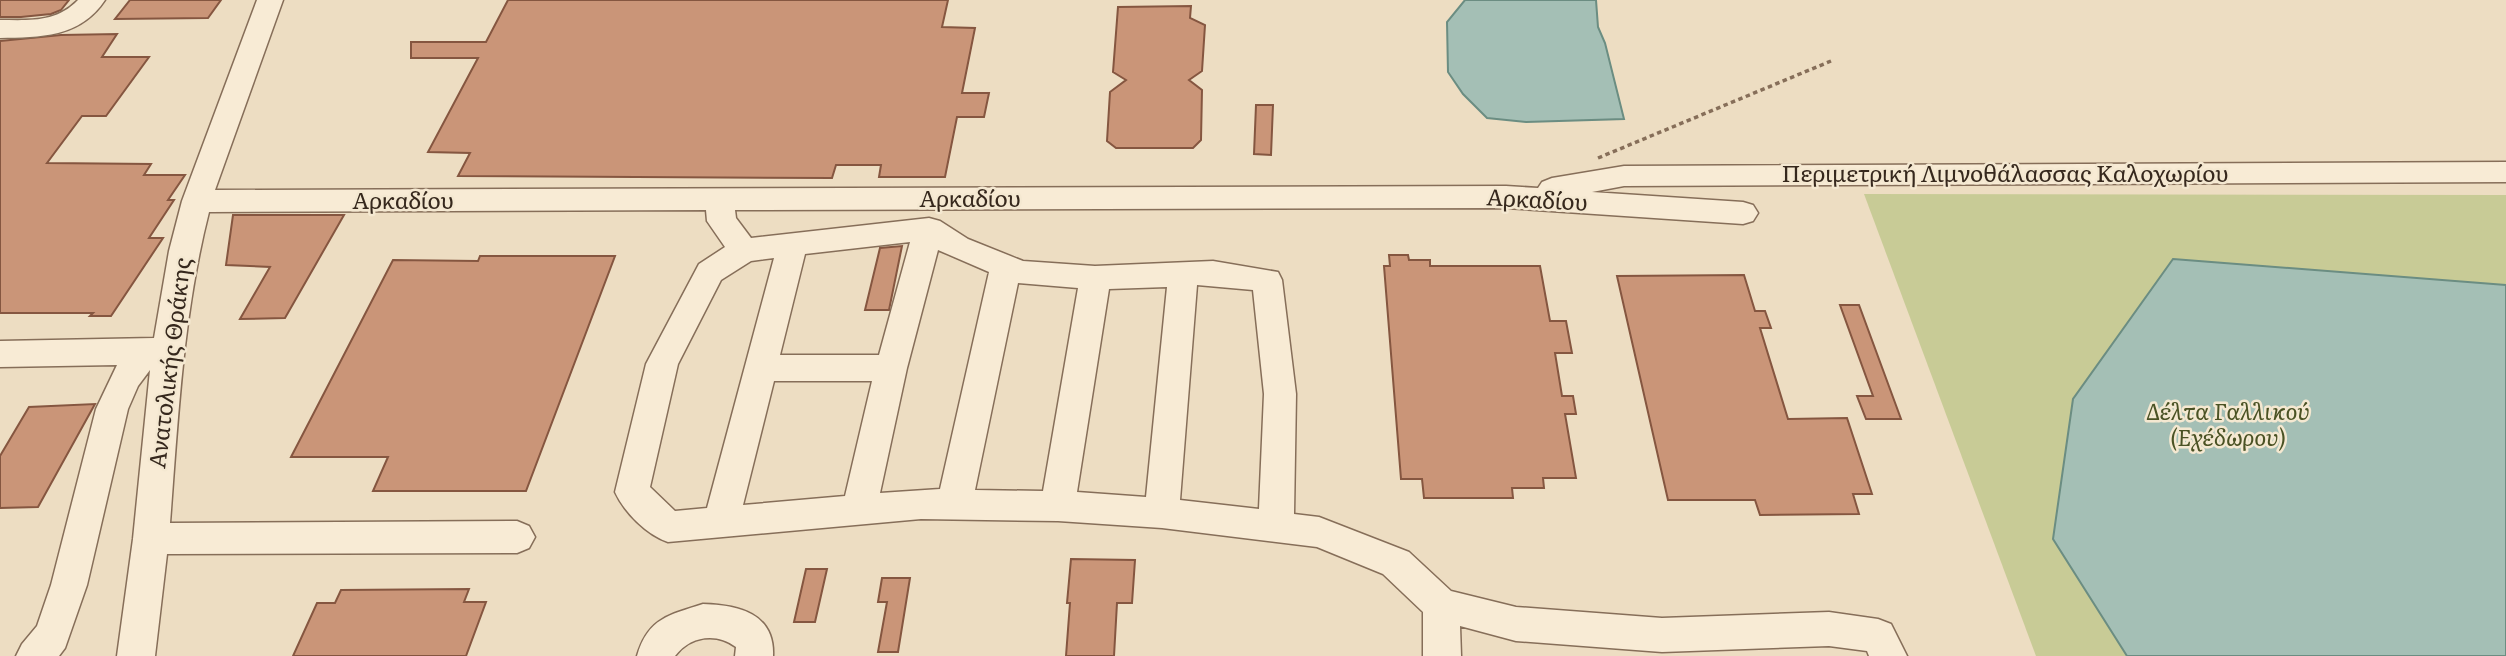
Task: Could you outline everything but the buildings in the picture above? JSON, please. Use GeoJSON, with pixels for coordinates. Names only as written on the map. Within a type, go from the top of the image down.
{"type":"FeatureCollection","features":[{"type":"Feature","properties":{"kind":"street"},"geometry":{"type":"LineString","coordinates":[[0,29],[51,28],[72,21],[92,0]]}},
{"type":"Feature","properties":{"kind":"street","name":"Ανατολικής Θράκης"},"geometry":{"type":"LineString","coordinates":[[136,656],[151,539],[156,351],[197,201],[270,0]]}},
{"type":"Feature","properties":{"kind":"street","name":"Περιμετρική Λιμνοθάλασσας Καλοχωρίου"},"geometry":{"type":"LineString","coordinates":[[1506,197],[1624,176],[2506,172]]}},
{"type":"Feature","properties":{"kind":"street","name":"Αρκαδίου"},"geometry":{"type":"LineString","coordinates":[[197,201],[1506,197],[1743,213]]}},
{"type":"Feature","properties":{"kind":"street"},"geometry":{"type":"LineString","coordinates":[[957,247],[965,199]]}},
{"type":"Feature","properties":{"kind":"street"},"geometry":{"type":"LineString","coordinates":[[719,200],[722,221],[744,250]]}},
{"type":"Feature","properties":{"kind":"street"},"geometry":{"type":"LineString","coordinates":[[859,510],[891,369],[929,229]]}},
{"type":"Feature","properties":{"kind":"street"},"geometry":{"type":"LineString","coordinates":[[1276,526],[1280,394],[1266,280],[1213,273],[1095,278],[1020,272],[957,247],[929,229],[744,250],[710,272],[662,364],[632,492],[668,527],[859,510],[954,505],[1058,506],[1162,513],[1276,526],[1319,532],[1396,563],[1441,605],[1516,624],[1662,635],[1829,629],[1878,636],[1888,656]]}},
{"type":"Feature","properties":{"kind":"street"},"geometry":{"type":"LineString","coordinates":[[721,522],[792,246]]}},
{"type":"Feature","properties":{"kind":"street"},"geometry":{"type":"LineString","coordinates":[[954,505],[1006,266]]}},
{"type":"Feature","properties":{"kind":"street"},"geometry":{"type":"LineString","coordinates":[[1162,513],[1183,274]]}},
{"type":"Feature","properties":{"kind":"street"},"geometry":{"type":"LineString","coordinates":[[1058,506],[1095,278]]}},
{"type":"Feature","properties":{"kind":"street"},"geometry":{"type":"LineString","coordinates":[[0,354],[156,351]]}},
{"type":"Feature","properties":{"kind":"street"},"geometry":{"type":"LineString","coordinates":[[35,656],[52,636],[69,585],[112,409],[124,380],[156,351]]}},
{"type":"Feature","properties":{"kind":"street"},"geometry":{"type":"LineString","coordinates":[[761,369],[891,369]]}},
{"type":"Feature","properties":{"kind":"street"},"geometry":{"type":"LineString","coordinates":[[151,539],[517,537]]}},
{"type":"Feature","properties":{"kind":"street"},"geometry":{"type":"LineString","coordinates":[[1441,605],[1442,656]]}},
{"type":"Feature","properties":{"kind":"street"},"geometry":{"type":"LineString","coordinates":[[656,656],[659,645],[675,630],[703,621],[732,622],[755,640],[754,656]]}},
{"type":"Feature","properties":{"kind":"path"},"geometry":{"type":"LineString","coordinates":[[1593,160],[1831,61]]}},
{"type":"Feature","properties":{"kind":"green space","name":"Δέλτα Γαλλικού (Εχέδωρου)"},"geometry":{"type":"Polygon","coordinates":[[[1864,194],[2506,195],[2506,656],[2036,656],[1864,194]]]}},
{"type":"Feature","properties":{"kind":"shaded area"},"geometry":{"type":"Polygon","coordinates":[[[1465,0],[1596,0],[1598,27],[1605,43],[1624,119],[1526,122],[1487,118],[1463,94],[1448,72],[1447,22],[1465,0]]]}},
{"type":"Feature","properties":{"kind":"shaded area","name":"Δέλτα Γαλλικού (Εχέδωρου)"},"geometry":{"type":"Polygon","coordinates":[[[2173,259],[2506,285],[2506,656],[2127,656],[2053,539],[2073,399],[2173,259]]]}}]}
